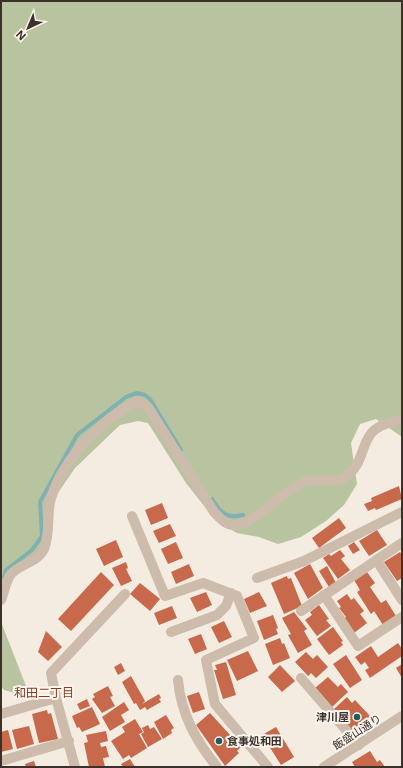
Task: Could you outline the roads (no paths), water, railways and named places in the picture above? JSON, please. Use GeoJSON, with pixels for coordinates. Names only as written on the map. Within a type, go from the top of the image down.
{"type":"FeatureCollection","features":[{"type":"Feature","properties":{"kind":"street"},"geometry":{"type":"LineString","coordinates":[[1,600],[12,573],[38,556],[44,550],[49,533],[51,500],[56,486],[79,447],[106,422],[133,403],[139,402],[148,407],[214,512],[225,522],[236,525],[250,519],[304,482],[322,479],[333,480],[346,477],[359,463],[372,432],[389,423],[402,419]]}},
{"type":"Feature","properties":{"kind":"street"},"geometry":{"type":"LineString","coordinates":[[257,578],[304,561],[402,512]]}},
{"type":"Feature","properties":{"kind":"street"},"geometry":{"type":"LineString","coordinates":[[132,516],[165,596],[203,583],[237,596],[254,638],[206,660],[215,704],[268,767]]}},
{"type":"Feature","properties":{"kind":"street"},"geometry":{"type":"LineString","coordinates":[[301,611],[402,543]]}},
{"type":"Feature","properties":{"kind":"street"},"geometry":{"type":"LineString","coordinates":[[377,561],[402,600]]}},
{"type":"Feature","properties":{"kind":"street"},"geometry":{"type":"LineString","coordinates":[[171,632],[217,615],[226,606],[231,593]]}},
{"type":"Feature","properties":{"kind":"street"},"geometry":{"type":"LineString","coordinates":[[75,767],[56,698],[51,673],[125,594]]}},
{"type":"Feature","properties":{"kind":"street"},"geometry":{"type":"LineString","coordinates":[[324,595],[358,646],[402,617]]}},
{"type":"Feature","properties":{"kind":"street"},"geometry":{"type":"LineString","coordinates":[[301,678],[359,745]]}},
{"type":"Feature","properties":{"kind":"street"},"geometry":{"type":"LineString","coordinates":[[178,680],[184,711],[192,730],[217,767]]}},
{"type":"Feature","properties":{"kind":"street"},"geometry":{"type":"LineString","coordinates":[[1,714],[56,698]]}},
{"type":"Feature","properties":{"kind":"street","name":"飯盛山通り"},"geometry":{"type":"LineString","coordinates":[[324,767],[402,716]]}},
{"type":"Feature","properties":{"kind":"street"},"geometry":{"type":"LineString","coordinates":[[1,761],[69,741]]}},
{"type":"Feature","properties":{"kind":"waterway"},"geometry":{"type":"LineString","coordinates":[[4,577],[6,570],[32,550],[42,536],[40,502],[77,435],[126,397],[137,393],[145,395],[150,399],[181,450]]}},
{"type":"Feature","properties":{"kind":"waterway"},"geometry":{"type":"LineString","coordinates":[[212,499],[224,514],[232,516],[243,515]]}},
{"type":"Feature","properties":{"kind":"place","name":"津川屋"},"geometry":{"type":"Point","coordinates":[357,717]}},
{"type":"Feature","properties":{"kind":"place","name":"食事処和田"},"geometry":{"type":"Point","coordinates":[219,741]}},
{"type":"Feature","properties":{"kind":"district","name":"和田二丁目"},"geometry":{"type":"Point","coordinates":[44,693]}}]}
